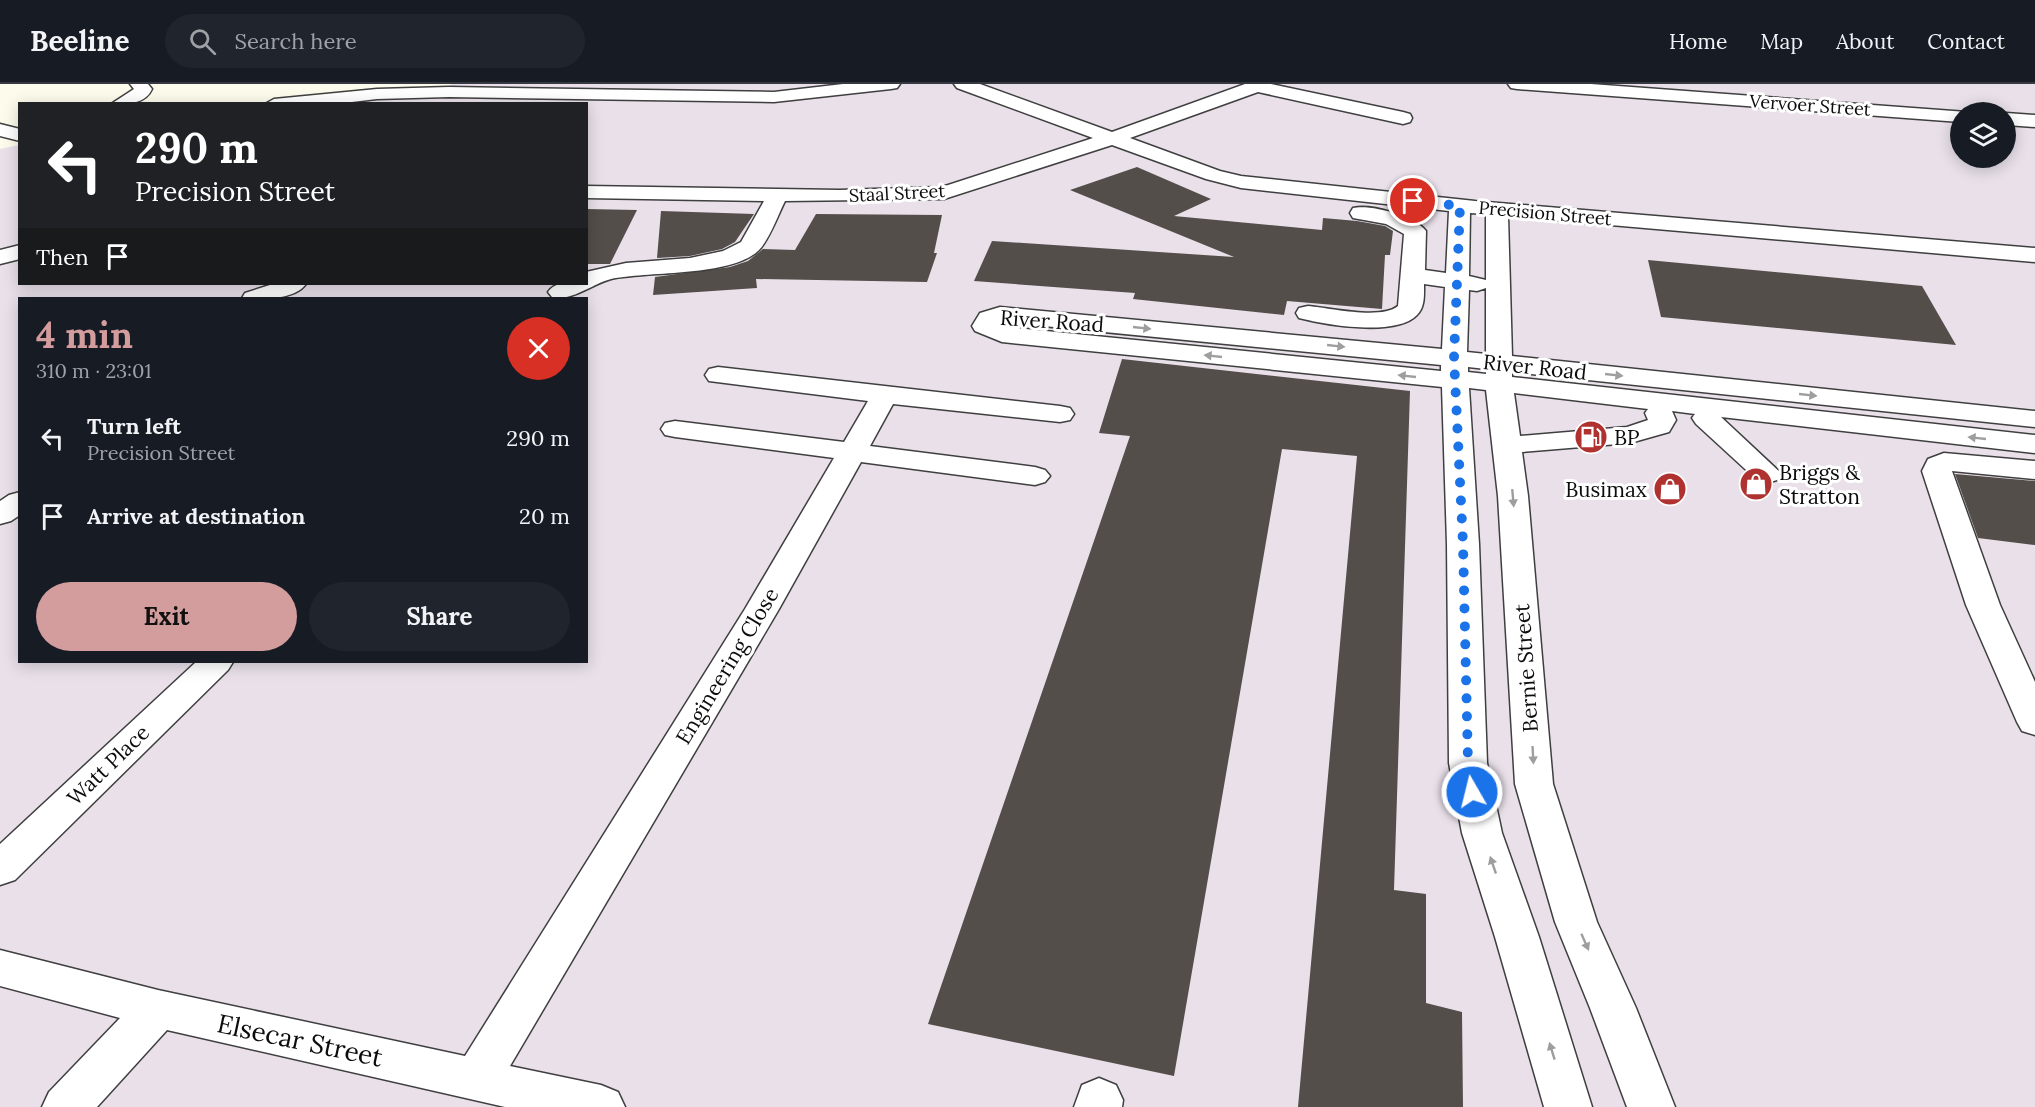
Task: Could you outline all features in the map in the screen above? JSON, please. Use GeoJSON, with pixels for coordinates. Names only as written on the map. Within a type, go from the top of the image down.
{"type":"FeatureCollection","features":[{"type":"Feature","properties":{"kind":"street"},"geometry":{"type":"LineString","coordinates":[[124,102],[142,92],[143,89],[139,84]]}},
{"type":"Feature","properties":{"kind":"street"},"geometry":{"type":"LineString","coordinates":[[295,102],[377,94],[446,98],[774,97],[891,84]]}},
{"type":"Feature","properties":{"kind":"street","name":"Precision Street"},"geometry":{"type":"LineString","coordinates":[[963,84],[1110,139],[1213,175],[1241,182],[1460,206],[2035,255]]}},
{"type":"Feature","properties":{"kind":"street","name":"Vervoer Street"},"geometry":{"type":"LineString","coordinates":[[1516,84],[1950,115]]}},
{"type":"Feature","properties":{"kind":"street"},"geometry":{"type":"LineString","coordinates":[[1259,85],[1403,118]]}},
{"type":"Feature","properties":{"kind":"street","name":"Staal Street"},"geometry":{"type":"LineString","coordinates":[[588,192],[839,196],[944,193],[1110,139],[1259,85]]}},
{"type":"Feature","properties":{"kind":"street"},"geometry":{"type":"LineString","coordinates":[[1840,91],[1851,108]]}},
{"type":"Feature","properties":{"kind":"street"},"geometry":{"type":"LineString","coordinates":[[2016,120],[2035,121]]}},
{"type":"Feature","properties":{"kind":"street"},"geometry":{"type":"LineString","coordinates":[[0,129],[18,125]]}},
{"type":"Feature","properties":{"kind":"street"},"geometry":{"type":"LineString","coordinates":[[0,129],[18,134]]}},
{"type":"Feature","properties":{"kind":"street"},"geometry":{"type":"LineString","coordinates":[[0,147],[18,143]]}},
{"type":"Feature","properties":{"kind":"street"},"geometry":{"type":"LineString","coordinates":[[1308,313],[1384,320],[1405,313],[1410,308],[1416,236],[1410,227],[1392,219],[1374,215],[1321,210],[1320,191]]}},
{"type":"Feature","properties":{"kind":"street"},"geometry":{"type":"LineString","coordinates":[[588,279],[611,271],[698,263],[742,250],[750,246],[778,195]]}},
{"type":"Feature","properties":{"kind":"street"},"geometry":{"type":"LineString","coordinates":[[1460,206],[1455,368],[1463,544],[1468,763],[1482,833],[1517,937],[1569,1107]]}},
{"type":"Feature","properties":{"kind":"street","name":"Bernie Street"},"geometry":{"type":"LineString","coordinates":[[1497,209],[1500,371],[1537,796],[1576,922],[1613,1008],[1651,1107]]}},
{"type":"Feature","properties":{"kind":"street"},"geometry":{"type":"LineString","coordinates":[[0,257],[18,252]]}},
{"type":"Feature","properties":{"kind":"street"},"geometry":{"type":"LineString","coordinates":[[1413,276],[1497,286]]}},
{"type":"Feature","properties":{"kind":"street"},"geometry":{"type":"LineString","coordinates":[[257,297],[291,285]]}},
{"type":"Feature","properties":{"kind":"street","name":"River Road"},"geometry":{"type":"LineString","coordinates":[[1455,368],[1434,379],[1002,334],[984,326],[989,318],[1000,314],[1455,368],[1585,372],[2035,419]]}},
{"type":"Feature","properties":{"kind":"street"},"geometry":{"type":"LineString","coordinates":[[1500,371],[1560,403],[1838,431],[1913,431]]}},
{"type":"Feature","properties":{"kind":"street","name":"River Road"},"geometry":{"type":"LineString","coordinates":[[1500,371],[1913,431],[2035,444]]}},
{"type":"Feature","properties":{"kind":"street"},"geometry":{"type":"LineString","coordinates":[[718,375],[1060,414]]}},
{"type":"Feature","properties":{"kind":"street","name":"Engineering Close"},"geometry":{"type":"LineString","coordinates":[[477,1079],[762,609],[885,395]]}},
{"type":"Feature","properties":{"kind":"street"},"geometry":{"type":"LineString","coordinates":[[1508,445],[1630,435],[1659,426],[1662,420],[1659,412]]}},
{"type":"Feature","properties":{"kind":"street"},"geometry":{"type":"LineString","coordinates":[[1706,418],[1767,474]]}},
{"type":"Feature","properties":{"kind":"street"},"geometry":{"type":"LineString","coordinates":[[675,429],[852,454],[1035,476]]}},
{"type":"Feature","properties":{"kind":"street"},"geometry":{"type":"LineString","coordinates":[[2035,470],[1944,462],[1938,465],[1936,471],[1983,605],[2035,722]]}},
{"type":"Feature","properties":{"kind":"street"},"geometry":{"type":"LineString","coordinates":[[0,515],[18,502]]}},
{"type":"Feature","properties":{"kind":"street","name":"Watt Place"},"geometry":{"type":"LineString","coordinates":[[0,869],[215,663]]}},
{"type":"Feature","properties":{"kind":"street","name":"Elsecar Street"},"geometry":{"type":"LineString","coordinates":[[0,968],[158,1009],[601,1107]]}},
{"type":"Feature","properties":{"kind":"street"},"geometry":{"type":"LineString","coordinates":[[66,1107],[158,1009]]}},
{"type":"Feature","properties":{"kind":"shaded area"},"geometry":{"type":"Polygon","coordinates":[[[451,84],[2035,84],[2035,1107],[0,1107],[0,149],[18,145],[18,285],[588,285],[588,102],[317,102],[450,89],[451,84]]]}},
{"type":"Feature","properties":{"kind":"building"},"geometry":{"type":"Polygon","coordinates":[[[1137,167],[1211,199],[1174,216],[1322,230],[1323,218],[1385,226],[1393,231],[1390,255],[1385,255],[1382,309],[1287,301],[1284,315],[1133,299],[1135,293],[974,281],[992,241],[1234,257],[1070,190],[1137,167]]]}},
{"type":"Feature","properties":{"kind":"building"},"geometry":{"type":"Polygon","coordinates":[[[588,209],[637,210],[610,264],[588,264],[588,209]]]}},
{"type":"Feature","properties":{"kind":"building"},"geometry":{"type":"Polygon","coordinates":[[[661,211],[754,214],[735,242],[722,249],[690,256],[657,258],[661,211]]]}},
{"type":"Feature","properties":{"kind":"building"},"geometry":{"type":"Polygon","coordinates":[[[816,214],[942,215],[934,253],[937,253],[927,282],[756,279],[757,288],[653,295],[655,277],[730,267],[748,261],[763,249],[795,250],[816,214]]]}},
{"type":"Feature","properties":{"kind":"building"},"geometry":{"type":"Polygon","coordinates":[[[1648,260],[1922,286],[1956,345],[1661,317],[1648,260]]]}},
{"type":"Feature","properties":{"kind":"building"},"geometry":{"type":"Polygon","coordinates":[[[1122,359],[1410,391],[1394,890],[1426,894],[1426,1003],[1462,1012],[1463,1107],[1298,1107],[1357,456],[1282,449],[1174,1076],[928,1024],[1130,436],[1099,433],[1122,359]]]}},
{"type":"Feature","properties":{"kind":"building"},"geometry":{"type":"Polygon","coordinates":[[[1955,474],[2035,481],[2035,545],[1978,538],[1955,474]]]}},
{"type":"Feature","properties":{"kind":"place","name":"BP"},"geometry":{"type":"Point","coordinates":[1591,437]}},
{"type":"Feature","properties":{"kind":"place","name":"Briggs & Stratton"},"geometry":{"type":"Point","coordinates":[1756,484]}},
{"type":"Feature","properties":{"kind":"place","name":"Busimax"},"geometry":{"type":"Point","coordinates":[1670,489]}},
{"type":"Feature","properties":{"kind":"route"},"geometry":{"type":"LineString","coordinates":[[1413,201],[1460,206],[1457,223],[1454,358],[1463,544],[1468,763],[1472,792]]}}]}
